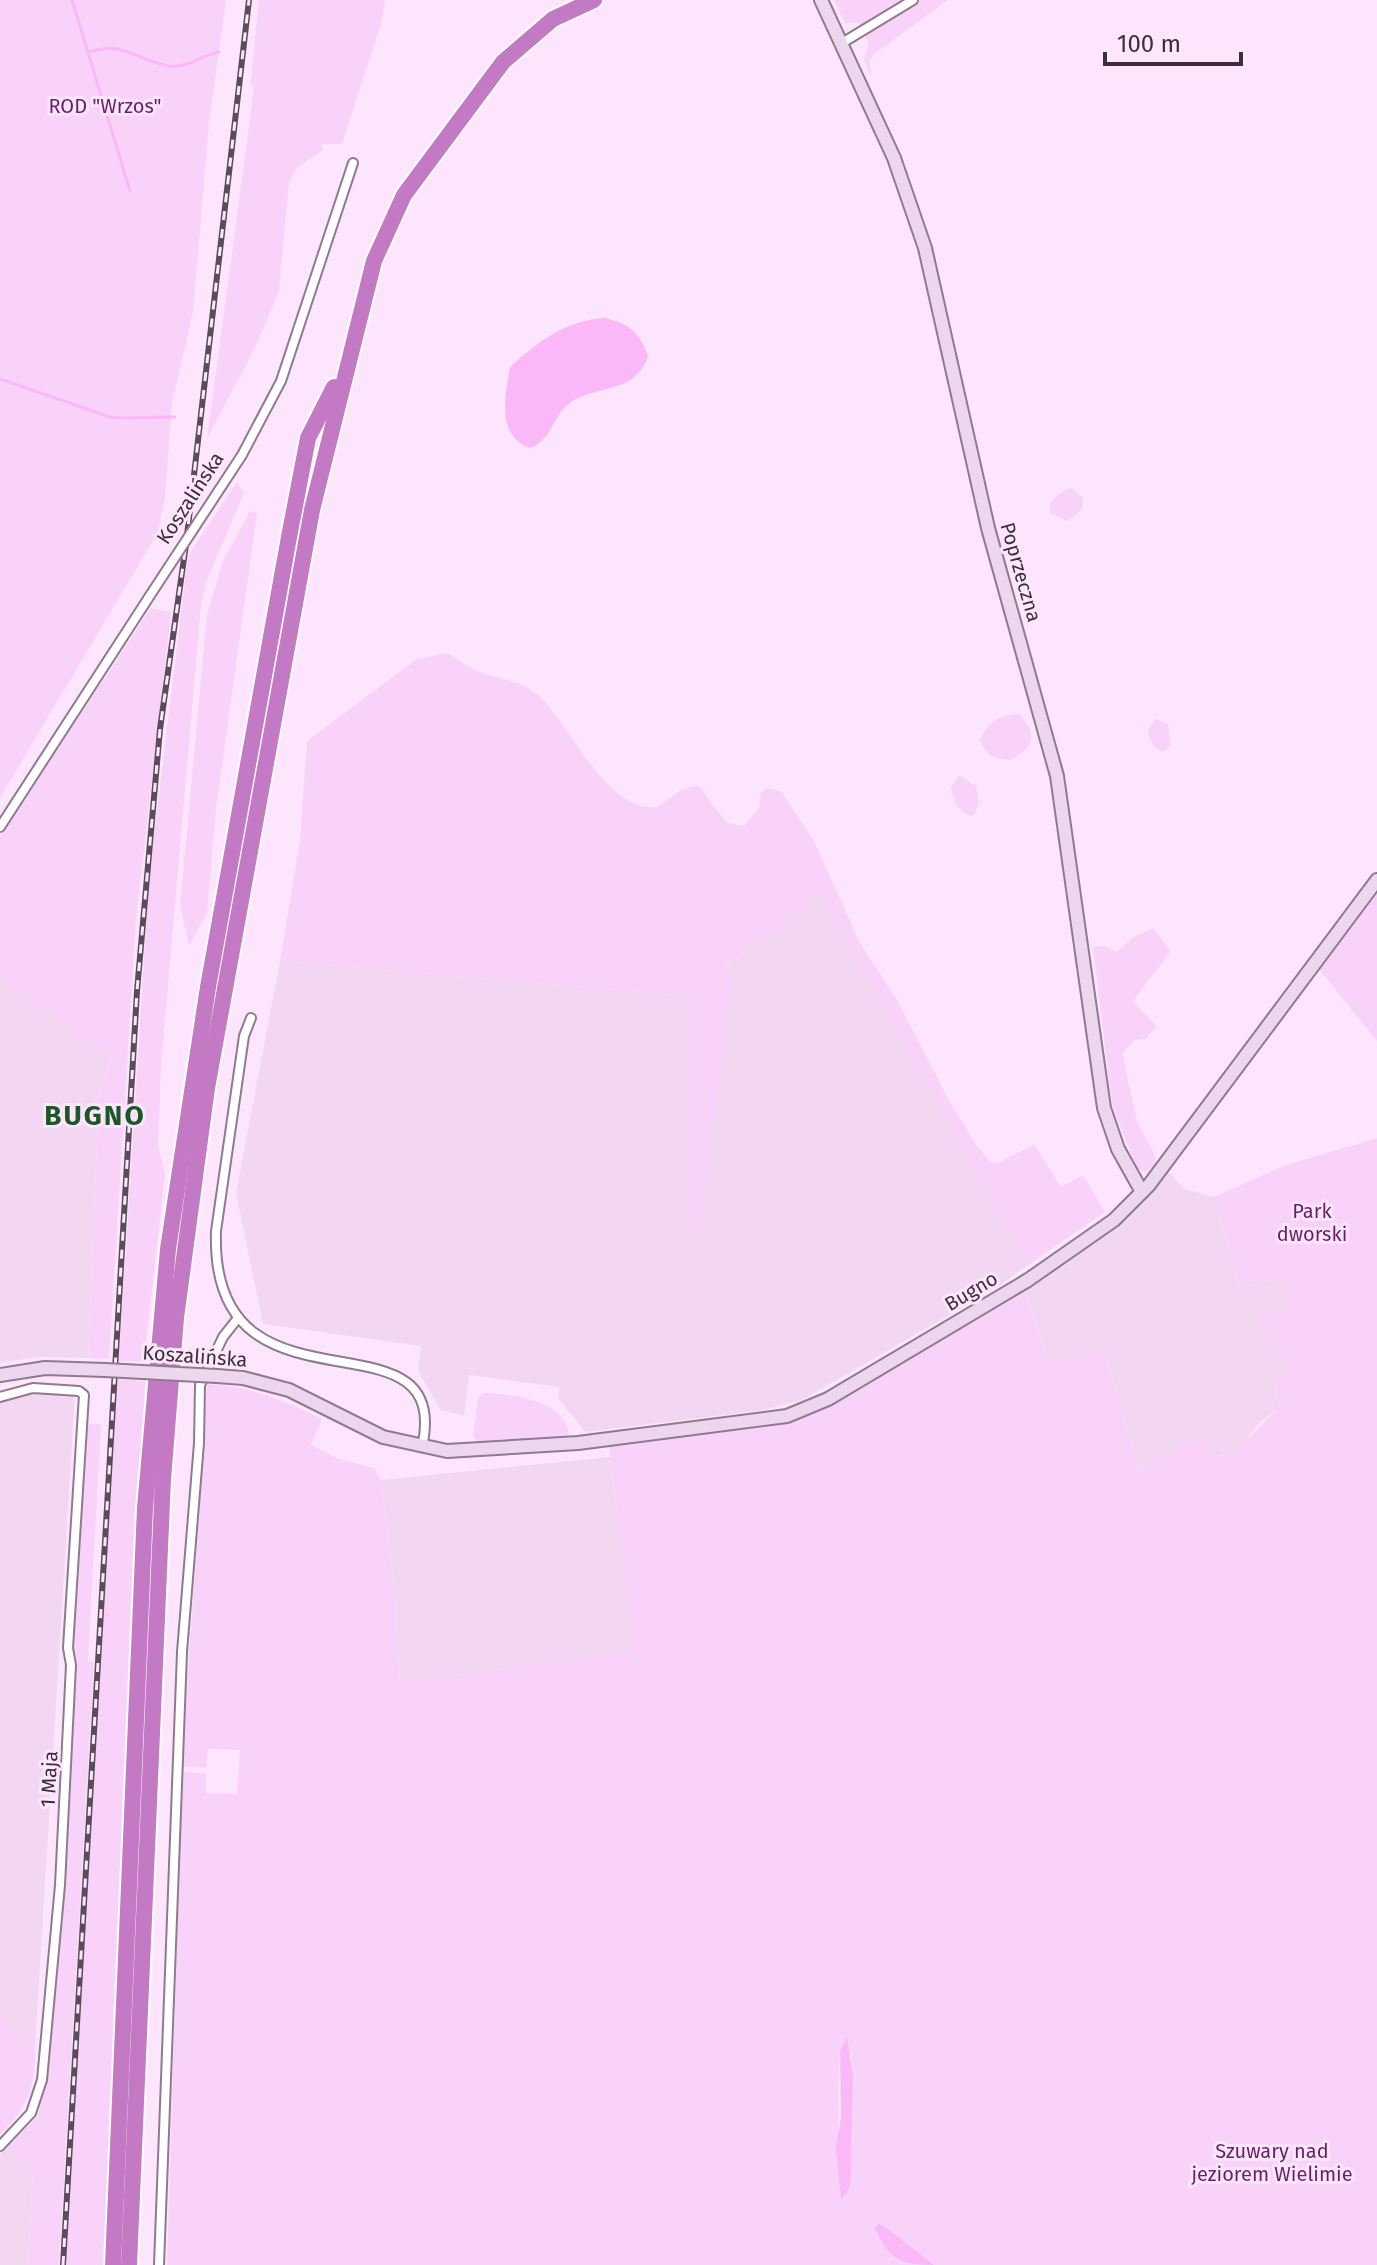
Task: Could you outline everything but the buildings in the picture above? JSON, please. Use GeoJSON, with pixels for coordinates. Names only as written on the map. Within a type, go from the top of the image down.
{"type":"FeatureCollection","features":[{"type":"Feature","properties":{"kind":"highway"},"geometry":{"type":"LineString","coordinates":[[129,2265],[162,1495],[178,1303],[207,1088],[312,510],[346,364],[378,247],[404,195],[503,62],[553,19],[594,0]]}},
{"type":"Feature","properties":{"kind":"highway"},"geometry":{"type":"LineString","coordinates":[[113,2265],[145,1508],[168,1249],[208,987],[308,438],[346,364]]}},
{"type":"Feature","properties":{"kind":"street","name":"Poprzeczna"},"geometry":{"type":"LineString","coordinates":[[821,0],[894,158],[925,248],[988,528],[1057,776],[1104,1108],[1129,1170],[1142,1192]]}},
{"type":"Feature","properties":{"kind":"street"},"geometry":{"type":"LineString","coordinates":[[842,43],[913,0]]}},
{"type":"Feature","properties":{"kind":"street","name":"Koszalińska"},"geometry":{"type":"LineString","coordinates":[[0,827],[242,455],[281,381],[353,163]]}},
{"type":"Feature","properties":{"kind":"street","name":"Bugno"},"geometry":{"type":"LineString","coordinates":[[422,1448],[465,1452],[578,1443],[765,1420],[806,1410],[1028,1280],[1114,1220],[1142,1192],[1377,880]]}},
{"type":"Feature","properties":{"kind":"street"},"geometry":{"type":"LineString","coordinates":[[251,1018],[244,1036],[215,1243],[222,1293],[238,1318],[254,1334],[279,1349],[307,1357],[376,1367],[407,1381],[418,1394],[425,1413],[422,1448]]}},
{"type":"Feature","properties":{"kind":"street"},"geometry":{"type":"LineString","coordinates":[[159,2265],[182,1652],[199,1443],[200,1385],[223,1337],[238,1318]]}},
{"type":"Feature","properties":{"kind":"street","name":"Koszalińska"},"geometry":{"type":"LineString","coordinates":[[0,1375],[45,1368],[243,1378],[289,1390],[364,1429],[422,1448]]}},
{"type":"Feature","properties":{"kind":"street","name":"1 Maja"},"geometry":{"type":"LineString","coordinates":[[0,1397],[33,1388],[79,1391],[84,1399],[68,1648],[71,1665],[60,1885],[42,2080],[31,2113],[0,2146]]}},
{"type":"Feature","properties":{"kind":"shaded area"},"geometry":{"type":"Polygon","coordinates":[[[606,318],[622,323],[638,335],[648,356],[642,368],[626,383],[571,402],[538,444],[530,448],[519,442],[507,425],[505,414],[510,367],[554,334],[578,323],[606,318]]]}},
{"type":"Feature","properties":{"kind":"shaded area"},"geometry":{"type":"Polygon","coordinates":[[[821,893],[1028,1265],[996,1288],[802,1400],[764,1410],[585,1432],[558,1398],[559,1387],[469,1375],[464,1416],[441,1410],[418,1371],[421,1346],[263,1324],[236,1193],[280,961],[688,996],[821,893]]]}},
{"type":"Feature","properties":{"kind":"shaded area"},"geometry":{"type":"Polygon","coordinates":[[[0,980],[112,1058],[99,1093],[88,1358],[38,1357],[0,1363],[0,980]]]}},
{"type":"Feature","properties":{"kind":"shaded area"},"geometry":{"type":"Polygon","coordinates":[[[1166,1170],[1185,1189],[1214,1197],[1240,1288],[1283,1277],[1291,1310],[1257,1320],[1286,1357],[1289,1370],[1275,1386],[1280,1408],[1260,1422],[1241,1448],[1218,1457],[1197,1440],[1139,1471],[1104,1350],[1048,1364],[1025,1288],[1118,1224],[1166,1170]]]}},
{"type":"Feature","properties":{"kind":"shaded area"},"geometry":{"type":"Polygon","coordinates":[[[32,1392],[75,1394],[35,2048],[0,2014],[0,1403],[32,1392]]]}},
{"type":"Feature","properties":{"kind":"shaded area"},"geometry":{"type":"Polygon","coordinates":[[[610,1457],[635,1651],[400,1683],[394,1583],[381,1480],[610,1457]]]}},
{"type":"Feature","properties":{"kind":"shaded area"},"geometry":{"type":"Polygon","coordinates":[[[847,2037],[853,2076],[851,2175],[849,2189],[841,2200],[836,2147],[841,2118],[840,2051],[847,2037]]]}},
{"type":"Feature","properties":{"kind":"shaded area"},"geometry":{"type":"Polygon","coordinates":[[[7,2147],[33,2171],[28,2265],[0,2265],[0,2154],[7,2147]]]}},
{"type":"Feature","properties":{"kind":"shaded area"},"geometry":{"type":"Polygon","coordinates":[[[879,2224],[934,2265],[905,2262],[891,2254],[875,2228],[879,2224]]]}},
{"type":"Feature","properties":{"kind":"green space","name":"ROD \"Wrzos\""},"geometry":{"type":"Polygon","coordinates":[[[0,0],[226,0],[209,124],[193,312],[172,404],[165,498],[157,534],[0,798],[0,0]]]}},
{"type":"Feature","properties":{"kind":"green space"},"geometry":{"type":"Polygon","coordinates":[[[259,0],[385,0],[382,21],[342,144],[322,144],[323,150],[297,168],[289,183],[279,291],[258,342],[207,439],[254,89],[254,85],[250,88],[259,0]]]}},
{"type":"Feature","properties":{"kind":"green space"},"geometry":{"type":"Polygon","coordinates":[[[834,0],[948,0],[874,54],[869,63],[872,78],[864,60],[869,44],[859,23],[845,23],[834,0]]]}},
{"type":"Feature","properties":{"kind":"green space"},"geometry":{"type":"Polygon","coordinates":[[[237,482],[244,493],[207,580],[201,605],[161,1066],[158,1144],[165,1175],[144,1361],[119,1361],[149,877],[188,556],[237,482]]]}},
{"type":"Feature","properties":{"kind":"green space"},"geometry":{"type":"Polygon","coordinates":[[[1072,488],[1083,498],[1082,510],[1067,521],[1050,513],[1050,503],[1064,490],[1072,488]]]}},
{"type":"Feature","properties":{"kind":"green space"},"geometry":{"type":"Polygon","coordinates":[[[250,511],[257,513],[216,809],[207,913],[189,946],[180,905],[207,615],[222,563],[250,511]]]}},
{"type":"Feature","properties":{"kind":"green space"},"geometry":{"type":"Polygon","coordinates":[[[151,608],[171,612],[136,920],[109,1359],[88,1358],[99,1093],[112,1058],[0,980],[0,837],[151,608]]]}},
{"type":"Feature","properties":{"kind":"green space"},"geometry":{"type":"Polygon","coordinates":[[[448,653],[476,670],[518,683],[538,695],[605,782],[621,796],[639,805],[657,807],[681,790],[698,785],[727,823],[744,826],[759,807],[761,793],[767,788],[782,792],[814,841],[860,943],[897,1000],[950,1102],[977,1146],[991,1162],[998,1163],[1034,1144],[1061,1187],[1083,1175],[1105,1212],[1028,1265],[821,894],[726,966],[733,978],[699,1229],[687,1228],[688,996],[280,961],[300,840],[307,741],[417,659],[448,653]]]}},
{"type":"Feature","properties":{"kind":"green space"},"geometry":{"type":"Polygon","coordinates":[[[1019,714],[1031,733],[1029,745],[1011,760],[991,756],[980,740],[983,734],[995,721],[1019,714]]]}},
{"type":"Feature","properties":{"kind":"green space"},"geometry":{"type":"Polygon","coordinates":[[[1156,719],[1168,724],[1171,745],[1163,752],[1154,746],[1149,736],[1148,728],[1156,719]]]}},
{"type":"Feature","properties":{"kind":"green space"},"geometry":{"type":"Polygon","coordinates":[[[959,775],[976,786],[979,804],[973,816],[960,810],[953,796],[951,787],[959,775]]]}},
{"type":"Feature","properties":{"kind":"green space"},"geometry":{"type":"Polygon","coordinates":[[[1377,889],[1377,1041],[1318,968],[1377,889]]]}},
{"type":"Feature","properties":{"kind":"green space"},"geometry":{"type":"Polygon","coordinates":[[[1153,928],[1171,951],[1133,1001],[1156,1026],[1146,1039],[1135,1040],[1122,1053],[1137,1121],[1156,1157],[1152,1168],[1145,1172],[1137,1169],[1112,1104],[1093,947],[1105,946],[1117,952],[1132,938],[1153,928]]]}},
{"type":"Feature","properties":{"kind":"green space"},"geometry":{"type":"Polygon","coordinates":[[[1377,1138],[1377,2265],[167,2265],[182,1772],[206,1773],[206,1793],[237,1794],[240,1750],[208,1749],[206,1768],[182,1766],[207,1384],[266,1395],[322,1419],[311,1445],[339,1459],[374,1468],[381,1480],[394,1583],[400,1683],[634,1651],[609,1446],[766,1425],[808,1415],[1025,1288],[1048,1364],[1104,1350],[1139,1471],[1197,1439],[1218,1457],[1236,1449],[1280,1408],[1275,1385],[1289,1370],[1286,1357],[1256,1320],[1290,1310],[1282,1277],[1240,1288],[1214,1197],[1283,1166],[1377,1138]],[[840,2051],[841,2199],[847,2182],[852,2146],[852,2054],[840,2051]]]}},
{"type":"Feature","properties":{"kind":"green space"},"geometry":{"type":"Polygon","coordinates":[[[116,1379],[145,1381],[105,2265],[66,2265],[116,1379]]]}},
{"type":"Feature","properties":{"kind":"green space"},"geometry":{"type":"Polygon","coordinates":[[[484,1393],[523,1398],[549,1407],[566,1425],[569,1437],[478,1445],[473,1435],[478,1397],[484,1393]]]}},
{"type":"Feature","properties":{"kind":"green space"},"geometry":{"type":"Polygon","coordinates":[[[84,1424],[101,1424],[88,1661],[94,1662],[59,2265],[28,2265],[33,2172],[7,2147],[38,2116],[47,2077],[77,1666],[72,1648],[84,1424]]]}},
{"type":"Feature","properties":{"kind":"green space"},"geometry":{"type":"Polygon","coordinates":[[[0,2014],[35,2048],[34,2074],[28,2096],[17,2116],[0,2134],[0,2014]]]}},
{"type":"Feature","properties":{"kind":"waterway"},"geometry":{"type":"LineString","coordinates":[[72,0],[130,191]]}},
{"type":"Feature","properties":{"kind":"waterway"},"geometry":{"type":"LineString","coordinates":[[89,52],[122,50],[170,66],[219,52]]}},
{"type":"Feature","properties":{"kind":"waterway"},"geometry":{"type":"LineString","coordinates":[[0,379],[113,418],[175,417]]}},
{"type":"Feature","properties":{"kind":"railway"},"geometry":{"type":"LineString","coordinates":[[63,2265],[137,991],[160,729],[186,544],[249,0]]}},
{"type":"Feature","properties":{"kind":"district","name":"BUGNO"},"geometry":{"type":"Point","coordinates":[95,1115]}},
{"type":"Feature","properties":{"kind":"park label","name":"Park dworski"},"geometry":{"type":"Point","coordinates":[1312,1222]}},
{"type":"Feature","properties":{"kind":"park label","name":"Szuwary nad jeziorem Wielimie"},"geometry":{"type":"Point","coordinates":[1272,2162]}}]}
